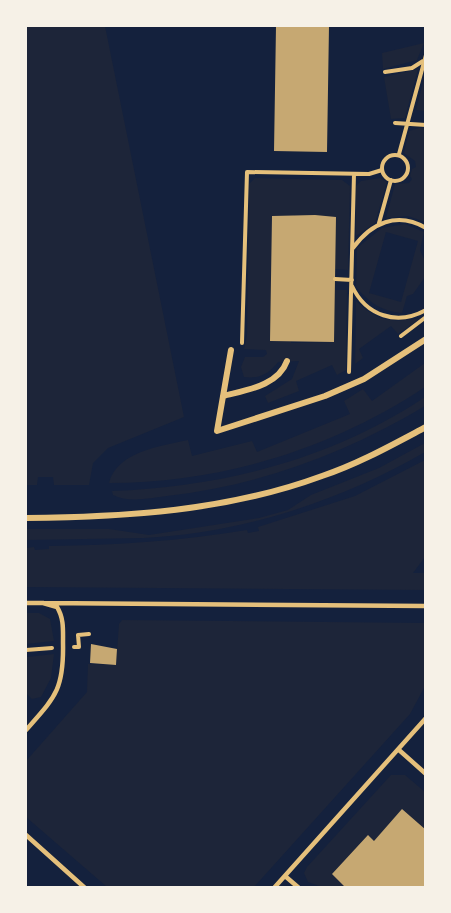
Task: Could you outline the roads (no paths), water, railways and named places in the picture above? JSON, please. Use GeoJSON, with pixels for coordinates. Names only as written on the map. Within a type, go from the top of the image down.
{"type":"FeatureCollection","features":[{"type":"Feature","properties":{"kind":"street"},"geometry":{"type":"LineString","coordinates":[[231,350],[217,431],[325,396],[364,380],[426,339]]}},
{"type":"Feature","properties":{"kind":"street"},"geometry":{"type":"LineString","coordinates":[[223,396],[259,386],[276,377],[287,361]]}},
{"type":"Feature","properties":{"kind":"street"},"geometry":{"type":"LineString","coordinates":[[26,518],[144,514],[247,498],[324,476],[426,428]]}},
{"type":"Feature","properties":{"kind":"lane"},"geometry":{"type":"LineString","coordinates":[[26,603],[426,606]]}},
{"type":"Feature","properties":{"kind":"lane"},"geometry":{"type":"LineString","coordinates":[[26,730],[55,697],[63,674],[61,614],[57,607],[43,603]]}},
{"type":"Feature","properties":{"kind":"lane"},"geometry":{"type":"LineString","coordinates":[[274,888],[426,717]]}},
{"type":"Feature","properties":{"kind":"lane"},"geometry":{"type":"LineString","coordinates":[[399,750],[426,774]]}},
{"type":"Feature","properties":{"kind":"lane"},"geometry":{"type":"LineString","coordinates":[[26,835],[85,888]]}},
{"type":"Feature","properties":{"kind":"lane"},"geometry":{"type":"LineString","coordinates":[[285,876],[298,888]]}}]}
